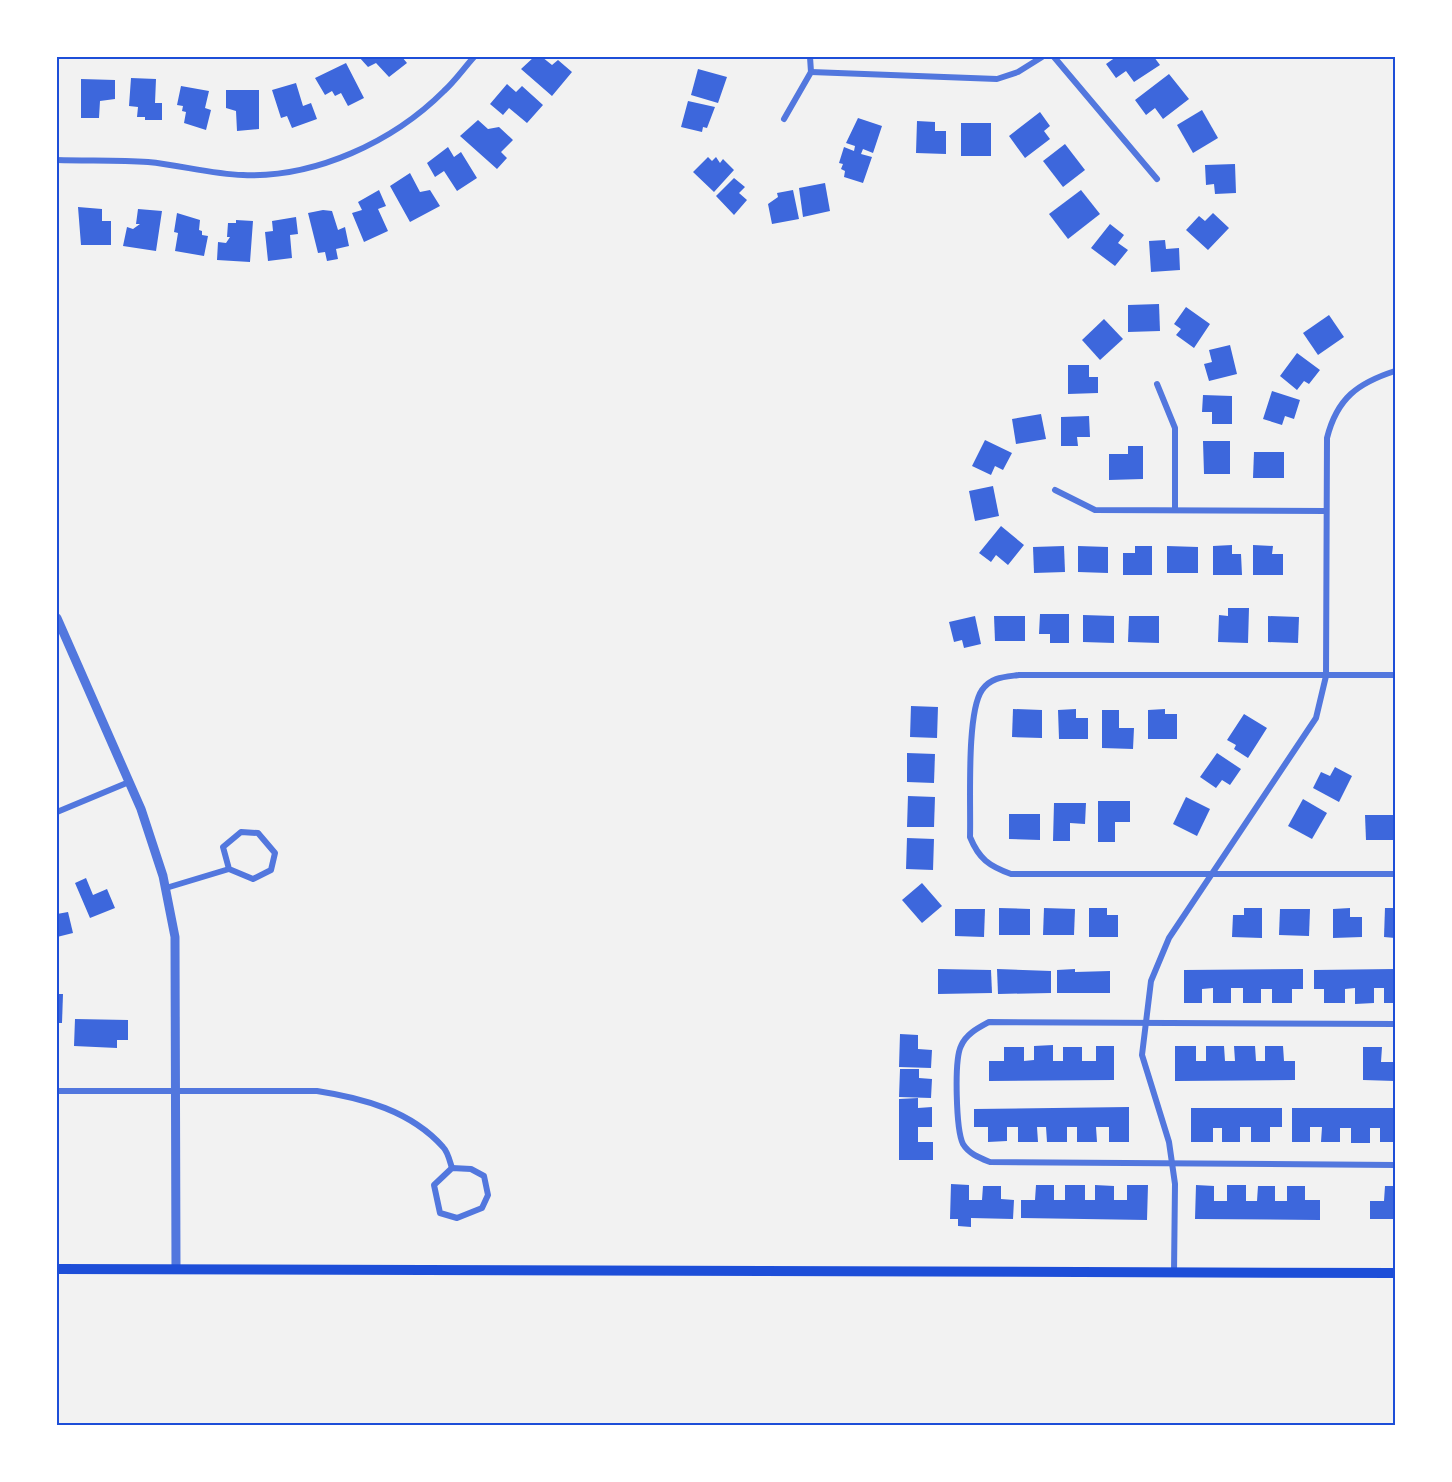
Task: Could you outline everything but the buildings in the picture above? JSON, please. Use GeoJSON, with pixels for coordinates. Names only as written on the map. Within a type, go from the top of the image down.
{"type":"FeatureCollection","features":[{"type":"Feature","properties":{"kind":"main road"},"geometry":{"type":"LineString","coordinates":[[57,1269],[1395,1273]]}},
{"type":"Feature","properties":{"kind":"street"},"geometry":{"type":"LineString","coordinates":[[57,160],[147,162],[244,175],[285,172],[324,164],[358,150],[401,126],[443,92],[474,57]]}},
{"type":"Feature","properties":{"kind":"street"},"geometry":{"type":"LineString","coordinates":[[784,119],[811,72],[810,57]]}},
{"type":"Feature","properties":{"kind":"street"},"geometry":{"type":"LineString","coordinates":[[811,72],[997,79],[1018,72],[1042,57]]}},
{"type":"Feature","properties":{"kind":"street"},"geometry":{"type":"LineString","coordinates":[[1054,57],[1157,179]]}},
{"type":"Feature","properties":{"kind":"street"},"geometry":{"type":"LineString","coordinates":[[1174,1273],[1175,1184],[1169,1142],[1142,1055],[1144,1023],[1151,981],[1169,938],[1316,718],[1326,676],[1326,511],[1328,438],[1332,418],[1347,396],[1369,379],[1395,371]]}},
{"type":"Feature","properties":{"kind":"street"},"geometry":{"type":"LineString","coordinates":[[1157,384],[1175,428],[1175,510]]}},
{"type":"Feature","properties":{"kind":"street"},"geometry":{"type":"LineString","coordinates":[[1054,490],[1095,510],[1326,511]]}},
{"type":"Feature","properties":{"kind":"street"},"geometry":{"type":"LineString","coordinates":[[57,618],[141,809],[166,888],[176,937],[176,1268]]}},
{"type":"Feature","properties":{"kind":"street"},"geometry":{"type":"LineString","coordinates":[[1395,675],[1019,675],[994,678],[982,690],[973,710],[970,837],[977,852],[989,866],[1011,874],[1214,872],[1395,874]]}},
{"type":"Feature","properties":{"kind":"street"},"geometry":{"type":"LineString","coordinates":[[57,812],[129,782]]}},
{"type":"Feature","properties":{"kind":"street"},"geometry":{"type":"LineString","coordinates":[[166,888],[229,869],[253,879],[271,870],[275,853],[258,834],[241,832],[223,847],[229,869]]}},
{"type":"Feature","properties":{"kind":"street"},"geometry":{"type":"LineString","coordinates":[[1395,1024],[989,1022],[973,1031],[960,1046],[957,1066],[959,1132],[964,1145],[974,1155],[990,1162],[1395,1165]]}},
{"type":"Feature","properties":{"kind":"street"},"geometry":{"type":"LineString","coordinates":[[57,1091],[317,1090],[359,1097],[388,1109],[420,1128],[444,1148],[452,1168]]}},
{"type":"Feature","properties":{"kind":"street"},"geometry":{"type":"LineString","coordinates":[[452,1168],[471,1169],[484,1176],[488,1195],[482,1208],[456,1218],[440,1214],[434,1185],[452,1168]]}}]}
